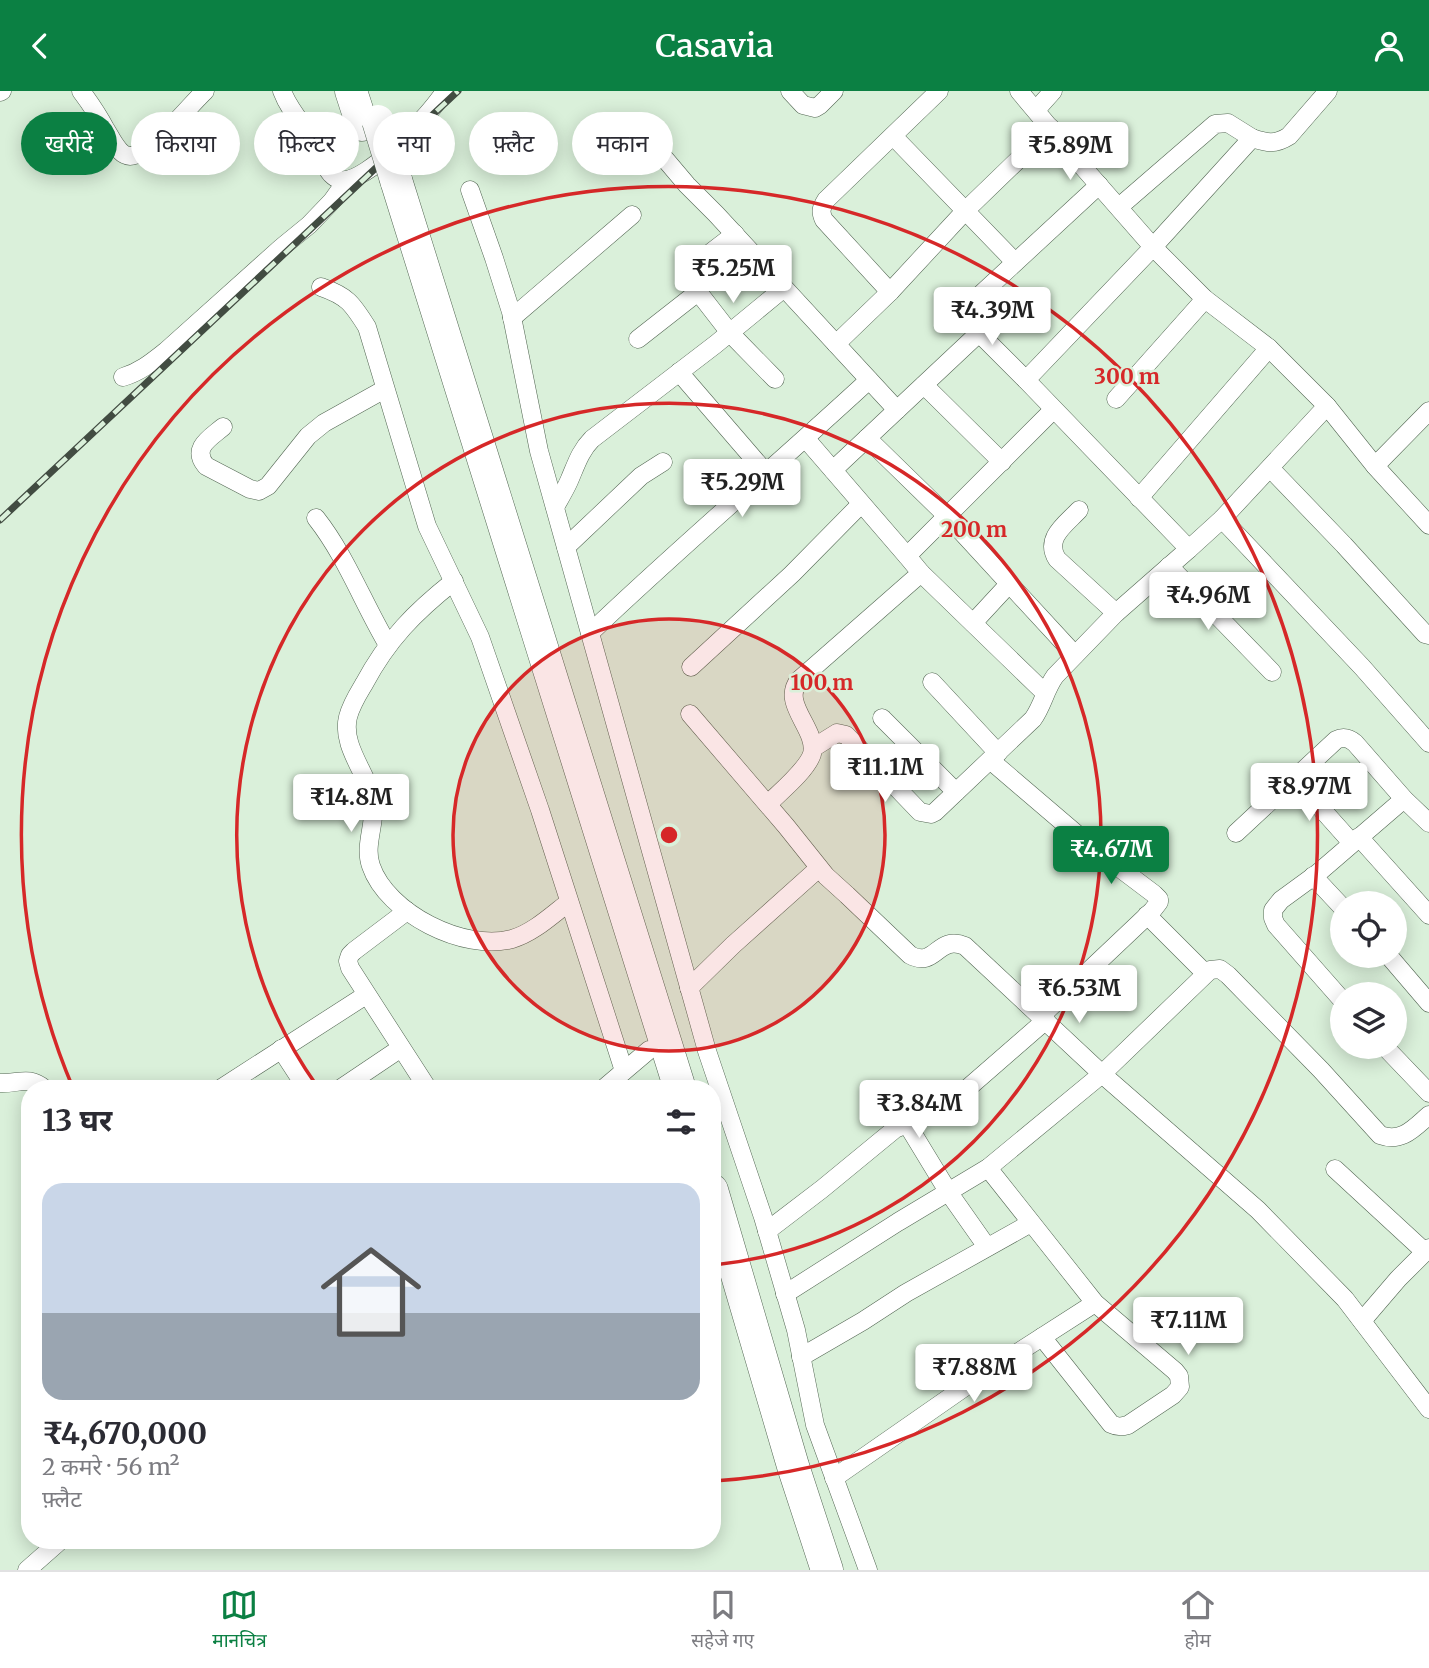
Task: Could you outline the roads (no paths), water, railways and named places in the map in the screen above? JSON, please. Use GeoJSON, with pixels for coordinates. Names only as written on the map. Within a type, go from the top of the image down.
{"type":"FeatureCollection","features":[{"type":"Feature","properties":{"kind":"highway"},"geometry":{"type":"LineString","coordinates":[[351,91],[370,123],[484,530],[658,1080]]}},
{"type":"Feature","properties":{"kind":"highway"},"geometry":{"type":"LineString","coordinates":[[369,91],[370,123]]}},
{"type":"Feature","properties":{"kind":"highway"},"geometry":{"type":"LineString","coordinates":[[387,181],[677,1080]]}},
{"type":"Feature","properties":{"kind":"highway"},"geometry":{"type":"LineString","coordinates":[[721,1221],[793,1466],[827,1570]]}},
{"type":"Feature","properties":{"kind":"highway"},"geometry":{"type":"LineString","coordinates":[[721,1285],[808,1570]]}},
{"type":"Feature","properties":{"kind":"street"},"geometry":{"type":"LineString","coordinates":[[81,91],[115,145],[129,156],[135,155],[163,135],[205,91]]}},
{"type":"Feature","properties":{"kind":"street"},"geometry":{"type":"LineString","coordinates":[[282,91],[297,119],[314,140],[331,174],[337,179],[347,180]]}},
{"type":"Feature","properties":{"kind":"street"},"geometry":{"type":"LineString","coordinates":[[123,377],[148,366],[309,225],[338,194],[347,180],[373,167],[429,113],[445,91]]}},
{"type":"Feature","properties":{"kind":"street"},"geometry":{"type":"LineString","coordinates":[[790,91],[803,105],[815,108],[834,91]]}},
{"type":"Feature","properties":{"kind":"street"},"geometry":{"type":"LineString","coordinates":[[890,292],[824,220],[821,207],[939,91]]}},
{"type":"Feature","properties":{"kind":"street"},"geometry":{"type":"LineString","coordinates":[[1019,91],[1153,247],[1205,299],[1269,348],[1327,406],[1429,525]]}},
{"type":"Feature","properties":{"kind":"street"},"geometry":{"type":"LineString","coordinates":[[1036,110],[1054,91]]}},
{"type":"Feature","properties":{"kind":"street"},"geometry":{"type":"LineString","coordinates":[[1119,207],[1215,124],[1228,123],[1266,143],[1282,141],[1328,91]]}},
{"type":"Feature","properties":{"kind":"street"},"geometry":{"type":"LineString","coordinates":[[836,344],[890,292],[965,211],[1051,128]]}},
{"type":"Feature","properties":{"kind":"street"},"geometry":{"type":"LineString","coordinates":[[893,135],[1015,263]]}},
{"type":"Feature","properties":{"kind":"street"},"geometry":{"type":"LineString","coordinates":[[1026,380],[1252,138]]}},
{"type":"Feature","properties":{"kind":"street"},"geometry":{"type":"LineString","coordinates":[[673,168],[897,410]]}},
{"type":"Feature","properties":{"kind":"street"},"geometry":{"type":"LineString","coordinates":[[833,470],[979,333],[982,322],[976,300],[1099,185]]}},
{"type":"Feature","properties":{"kind":"street"},"geometry":{"type":"LineString","coordinates":[[470,190],[495,258],[512,318],[539,451],[717,1080]]}},
{"type":"Feature","properties":{"kind":"street"},"geometry":{"type":"LineString","coordinates":[[512,318],[632,215]]}},
{"type":"Feature","properties":{"kind":"street"},"geometry":{"type":"LineString","coordinates":[[735,234],[692,267],[689,278],[730,333],[775,379]]}},
{"type":"Feature","properties":{"kind":"street"},"geometry":{"type":"LineString","coordinates":[[321,286],[354,305],[367,327],[427,526],[480,637],[536,798],[624,1071]]}},
{"type":"Feature","properties":{"kind":"street"},"geometry":{"type":"LineString","coordinates":[[555,507],[584,447],[592,439],[784,288]]}},
{"type":"Feature","properties":{"kind":"street"},"geometry":{"type":"LineString","coordinates":[[638,339],[698,292]]}},
{"type":"Feature","properties":{"kind":"street"},"geometry":{"type":"LineString","coordinates":[[1116,399],[1205,299]]}},
{"type":"Feature","properties":{"kind":"street"},"geometry":{"type":"LineString","coordinates":[[979,333],[1189,549]]}},
{"type":"Feature","properties":{"kind":"street"},"geometry":{"type":"LineString","coordinates":[[1139,498],[1269,348]]}},
{"type":"Feature","properties":{"kind":"street"},"geometry":{"type":"LineString","coordinates":[[680,372],[766,473]]}},
{"type":"Feature","properties":{"kind":"street"},"geometry":{"type":"LineString","coordinates":[[590,633],[686,543],[806,439],[869,380]]}},
{"type":"Feature","properties":{"kind":"street"},"geometry":{"type":"LineString","coordinates":[[924,384],[1002,462]]}},
{"type":"Feature","properties":{"kind":"street"},"geometry":{"type":"LineString","coordinates":[[223,427],[202,445],[202,461],[206,466],[250,489],[262,490],[308,436],[324,423],[385,389]]}},
{"type":"Feature","properties":{"kind":"street"},"geometry":{"type":"LineString","coordinates":[[813,748],[837,733],[846,735],[920,812],[935,812],[1033,719],[1055,676],[1075,655],[1116,613],[1222,519],[1327,406]]}},
{"type":"Feature","properties":{"kind":"street"},"geometry":{"type":"LineString","coordinates":[[907,555],[1054,411]]}},
{"type":"Feature","properties":{"kind":"street"},"geometry":{"type":"LineString","coordinates":[[1376,466],[1429,411]]}},
{"type":"Feature","properties":{"kind":"street"},"geometry":{"type":"LineString","coordinates":[[867,438],[947,516],[1075,655]]}},
{"type":"Feature","properties":{"kind":"street"},"geometry":{"type":"LineString","coordinates":[[806,439],[921,573],[1045,693]]}},
{"type":"Feature","properties":{"kind":"street"},"geometry":{"type":"LineString","coordinates":[[566,547],[641,476],[663,462]]}},
{"type":"Feature","properties":{"kind":"street"},"geometry":{"type":"LineString","coordinates":[[1270,468],[1425,634],[1429,635]]}},
{"type":"Feature","properties":{"kind":"street"},"geometry":{"type":"LineString","coordinates":[[691,667],[792,574],[861,504]]}},
{"type":"Feature","properties":{"kind":"street"},"geometry":{"type":"LineString","coordinates":[[1079,510],[1054,537],[1052,551],[1056,559],[1116,613]]}},
{"type":"Feature","properties":{"kind":"street"},"geometry":{"type":"LineString","coordinates":[[316,518],[339,550],[365,606],[388,645]]}},
{"type":"Feature","properties":{"kind":"street"},"geometry":{"type":"LineString","coordinates":[[1222,519],[1354,658],[1429,743]]}},
{"type":"Feature","properties":{"kind":"street"},"geometry":{"type":"LineString","coordinates":[[1169,566],[1272,672]]}},
{"type":"Feature","properties":{"kind":"street"},"geometry":{"type":"LineString","coordinates":[[768,804],[805,766],[813,748],[794,701],[794,687],[921,573]]}},
{"type":"Feature","properties":{"kind":"street"},"geometry":{"type":"LineString","coordinates":[[454,581],[408,621],[388,645],[355,700],[347,725],[349,741],[373,802],[369,862],[379,883],[393,900],[407,911],[458,937],[478,941],[512,939],[569,902]]}},
{"type":"Feature","properties":{"kind":"street"},"geometry":{"type":"LineString","coordinates":[[974,624],[1009,584]]}},
{"type":"Feature","properties":{"kind":"street"},"geometry":{"type":"LineString","coordinates":[[767,1231],[895,1129],[939,1111],[961,1094],[1044,1018],[1159,902],[1154,894],[1093,848],[994,757],[932,682]]}},
{"type":"Feature","properties":{"kind":"street"},"geometry":{"type":"LineString","coordinates":[[690,714],[819,868],[910,955],[922,959],[928,958],[946,944],[959,943],[965,946],[1102,1075],[1258,1210],[1345,1299],[1429,1409]]}},
{"type":"Feature","properties":{"kind":"street"},"geometry":{"type":"LineString","coordinates":[[882,718],[956,792]]}},
{"type":"Feature","properties":{"kind":"street"},"geometry":{"type":"LineString","coordinates":[[1236,833],[1341,738],[1355,743],[1429,823]]}},
{"type":"Feature","properties":{"kind":"street"},"geometry":{"type":"LineString","coordinates":[[1294,778],[1429,915]]}},
{"type":"Feature","properties":{"kind":"street"},"geometry":{"type":"LineString","coordinates":[[1330,986],[1276,925],[1273,910],[1276,904],[1404,799]]}},
{"type":"Feature","properties":{"kind":"street"},"geometry":{"type":"LineString","coordinates":[[689,988],[819,868]]}},
{"type":"Feature","properties":{"kind":"street"},"geometry":{"type":"LineString","coordinates":[[1313,876],[1330,894]]}},
{"type":"Feature","properties":{"kind":"street"},"geometry":{"type":"LineString","coordinates":[[407,911],[350,955],[348,961],[366,995],[422,1080]]}},
{"type":"Feature","properties":{"kind":"street"},"geometry":{"type":"LineString","coordinates":[[1147,915],[1205,973]]}},
{"type":"Feature","properties":{"kind":"street"},"geometry":{"type":"LineString","coordinates":[[1399,968],[1429,1003]]}},
{"type":"Feature","properties":{"kind":"street"},"geometry":{"type":"LineString","coordinates":[[785,1294],[988,1168],[1102,1075],[1210,970],[1220,969],[1228,975],[1380,1135],[1393,1139],[1401,1136],[1429,1115]]}},
{"type":"Feature","properties":{"kind":"street"},"geometry":{"type":"LineString","coordinates":[[234,1080],[366,995]]}},
{"type":"Feature","properties":{"kind":"street"},"geometry":{"type":"LineString","coordinates":[[353,1080],[401,1048]]}},
{"type":"Feature","properties":{"kind":"street"},"geometry":{"type":"LineString","coordinates":[[281,1049],[301,1080]]}},
{"type":"Feature","properties":{"kind":"street"},"geometry":{"type":"LineString","coordinates":[[614,1080],[649,1050]]}},
{"type":"Feature","properties":{"kind":"street"},"geometry":{"type":"LineString","coordinates":[[1396,1059],[1429,1093]]}},
{"type":"Feature","properties":{"kind":"street"},"geometry":{"type":"LineString","coordinates":[[0,1083],[21,1080]]}},
{"type":"Feature","properties":{"kind":"street"},"geometry":{"type":"LineString","coordinates":[[721,1093],[767,1231],[796,1331],[815,1425],[868,1570]]}},
{"type":"Feature","properties":{"kind":"street"},"geometry":{"type":"LineString","coordinates":[[907,1124],[987,1248]]}},
{"type":"Feature","properties":{"kind":"street"},"geometry":{"type":"LineString","coordinates":[[988,1168],[1095,1303],[1175,1371],[1179,1376],[1180,1387],[1173,1395],[1128,1425],[1115,1426],[1042,1337]]}},
{"type":"Feature","properties":{"kind":"street"},"geometry":{"type":"LineString","coordinates":[[1335,1169],[1427,1250],[1362,1321]]}},
{"type":"Feature","properties":{"kind":"street"},"geometry":{"type":"LineString","coordinates":[[801,1357],[906,1293],[1031,1223]]}},
{"type":"Feature","properties":{"kind":"street"},"geometry":{"type":"LineString","coordinates":[[835,1478],[972,1382],[1095,1303]]}},
{"type":"Feature","properties":{"kind":"street"},"geometry":{"type":"LineString","coordinates":[[27,1570],[51,1549]]}},
{"type":"Feature","properties":{"kind":"railway"},"geometry":{"type":"LineString","coordinates":[[0,520],[458,91]]}}]}
